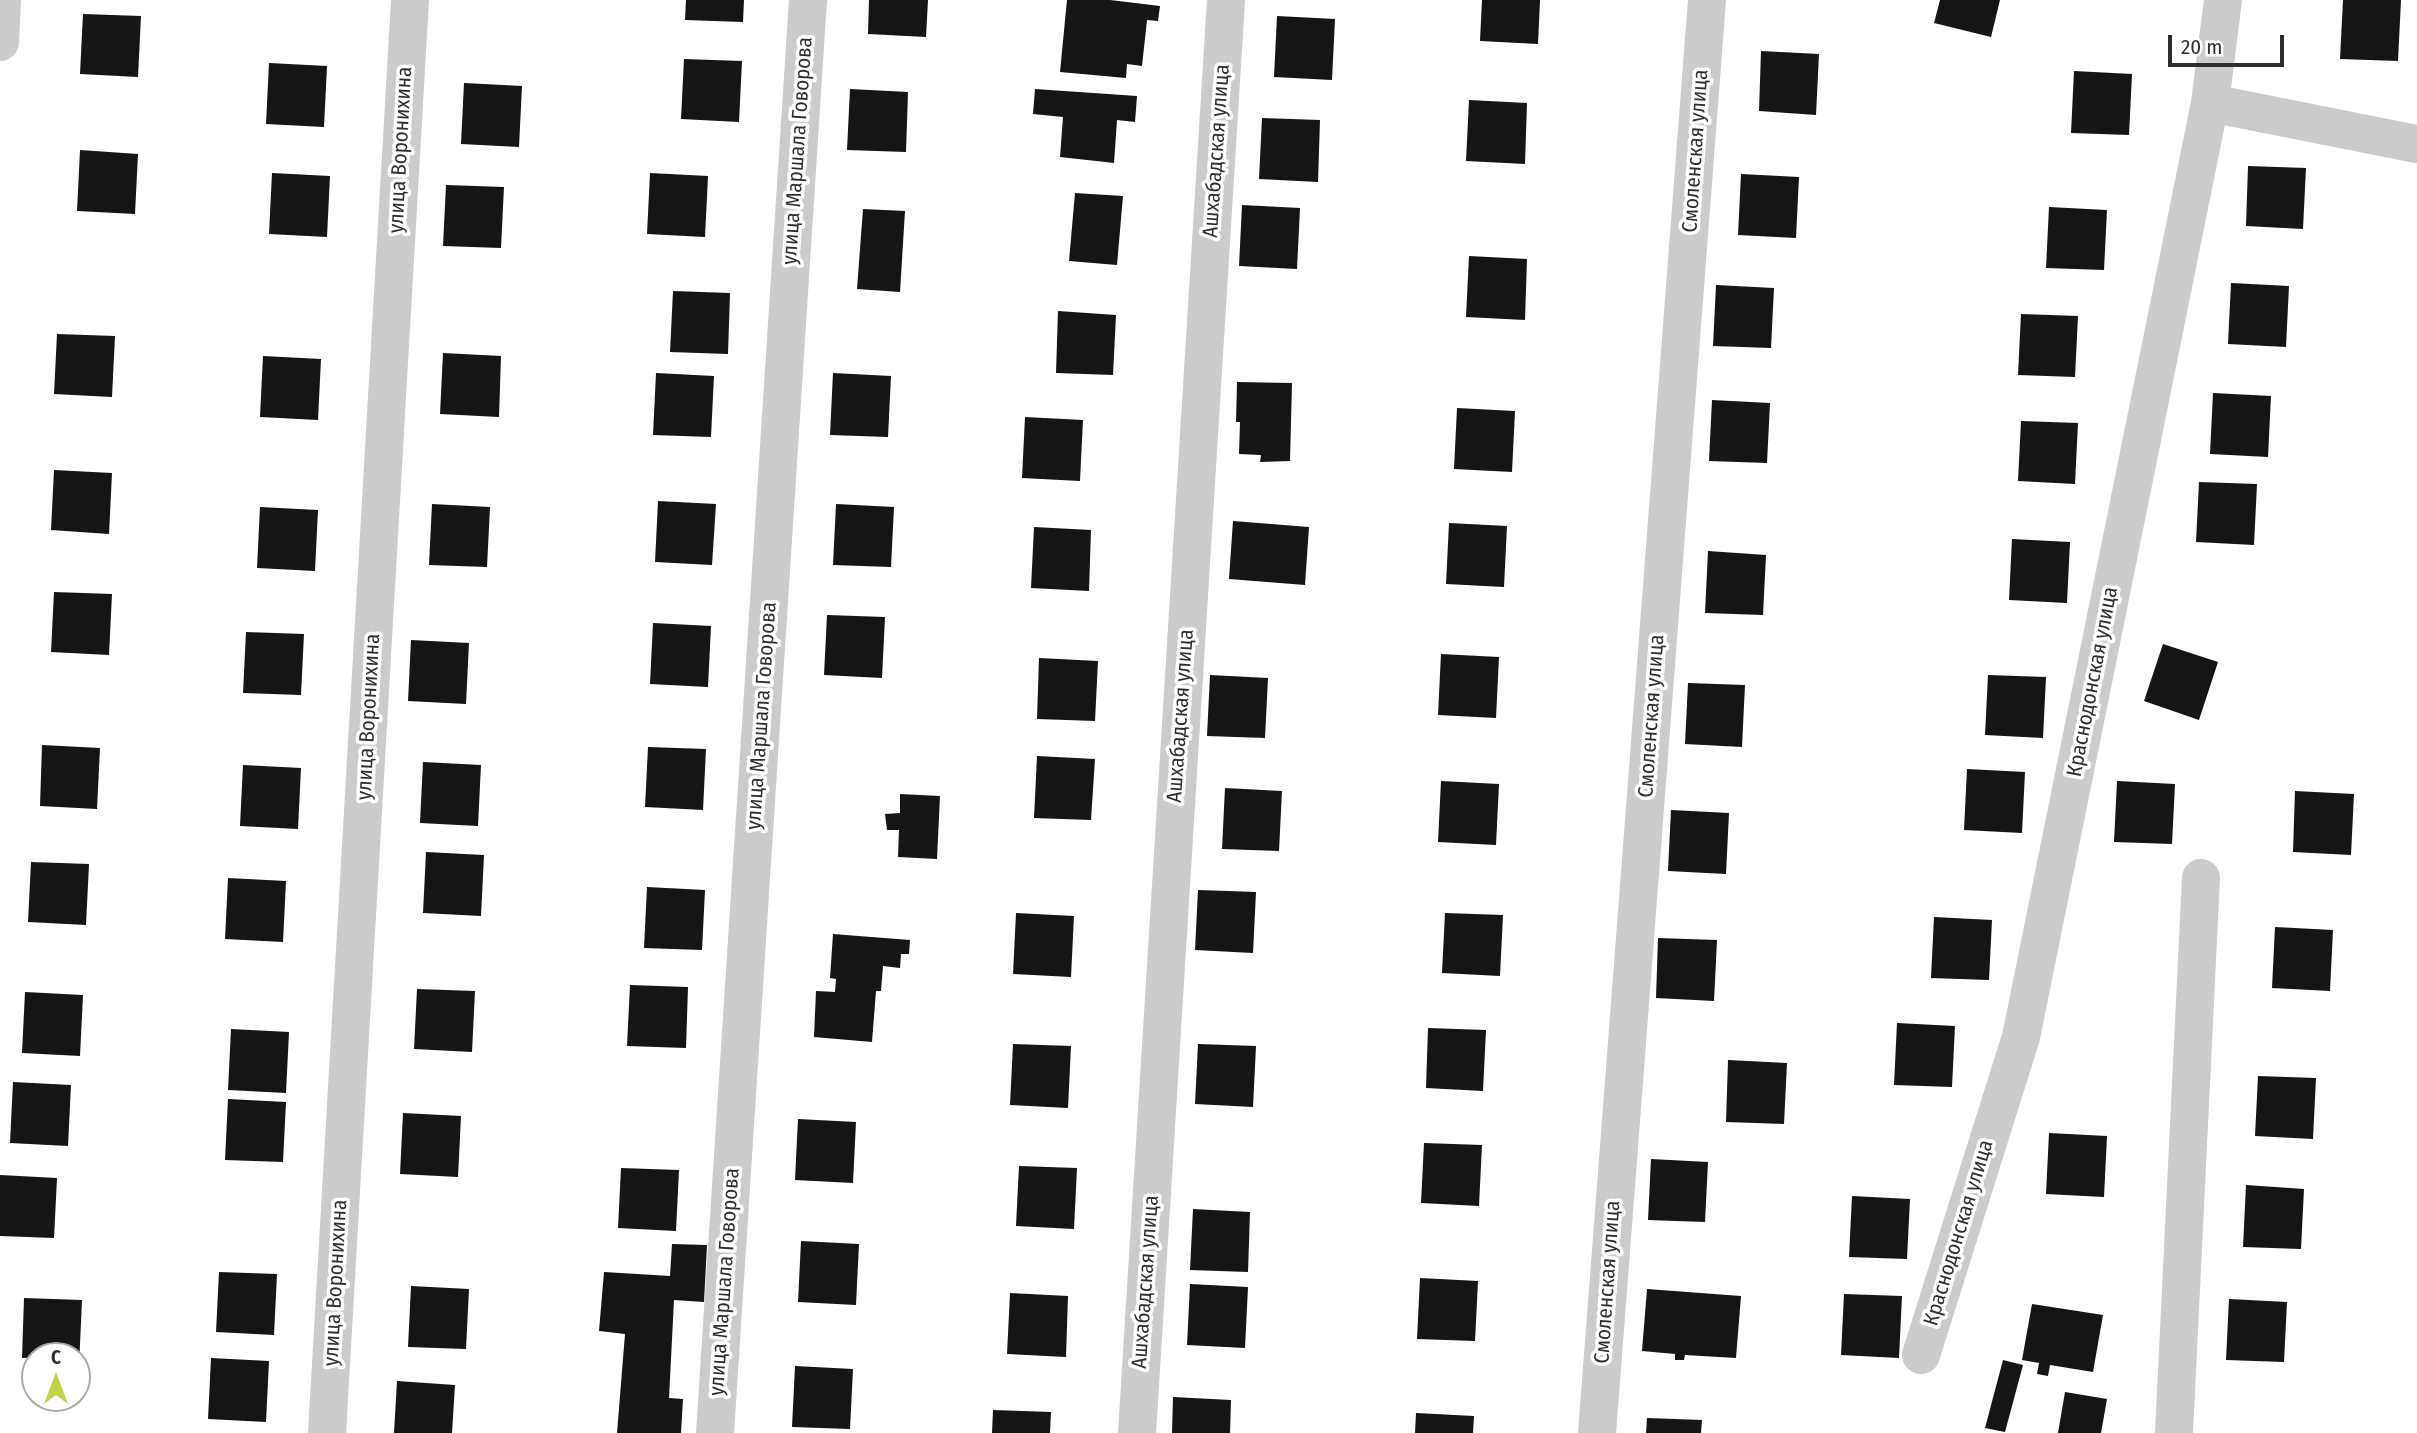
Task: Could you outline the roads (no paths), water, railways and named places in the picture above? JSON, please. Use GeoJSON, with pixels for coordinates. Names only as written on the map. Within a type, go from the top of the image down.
{"type":"FeatureCollection","features":[{"type":"Feature","properties":{"kind":"street"},"geometry":{"type":"LineString","coordinates":[[0,42],[2,0]]}},
{"type":"Feature","properties":{"kind":"street","name":"улица Воронихина"},"geometry":{"type":"LineString","coordinates":[[327,1433],[410,0]]}},
{"type":"Feature","properties":{"kind":"street","name":"улица Маршала Говорова"},"geometry":{"type":"LineString","coordinates":[[715,1433],[808,0]]}},
{"type":"Feature","properties":{"kind":"street","name":"Ашхабадская улица"},"geometry":{"type":"LineString","coordinates":[[1137,1433],[1226,0]]}},
{"type":"Feature","properties":{"kind":"street","name":"Смоленская улица"},"geometry":{"type":"LineString","coordinates":[[1597,1433],[1707,0]]}},
{"type":"Feature","properties":{"kind":"street","name":"Краснодонская улица"},"geometry":{"type":"LineString","coordinates":[[1921,1355],[2021,1037],[2210,103],[2223,0]]}},
{"type":"Feature","properties":{"kind":"street"},"geometry":{"type":"LineString","coordinates":[[2210,103],[2417,145]]}},
{"type":"Feature","properties":{"kind":"street"},"geometry":{"type":"LineString","coordinates":[[2174,1433],[2201,878]]}}]}
